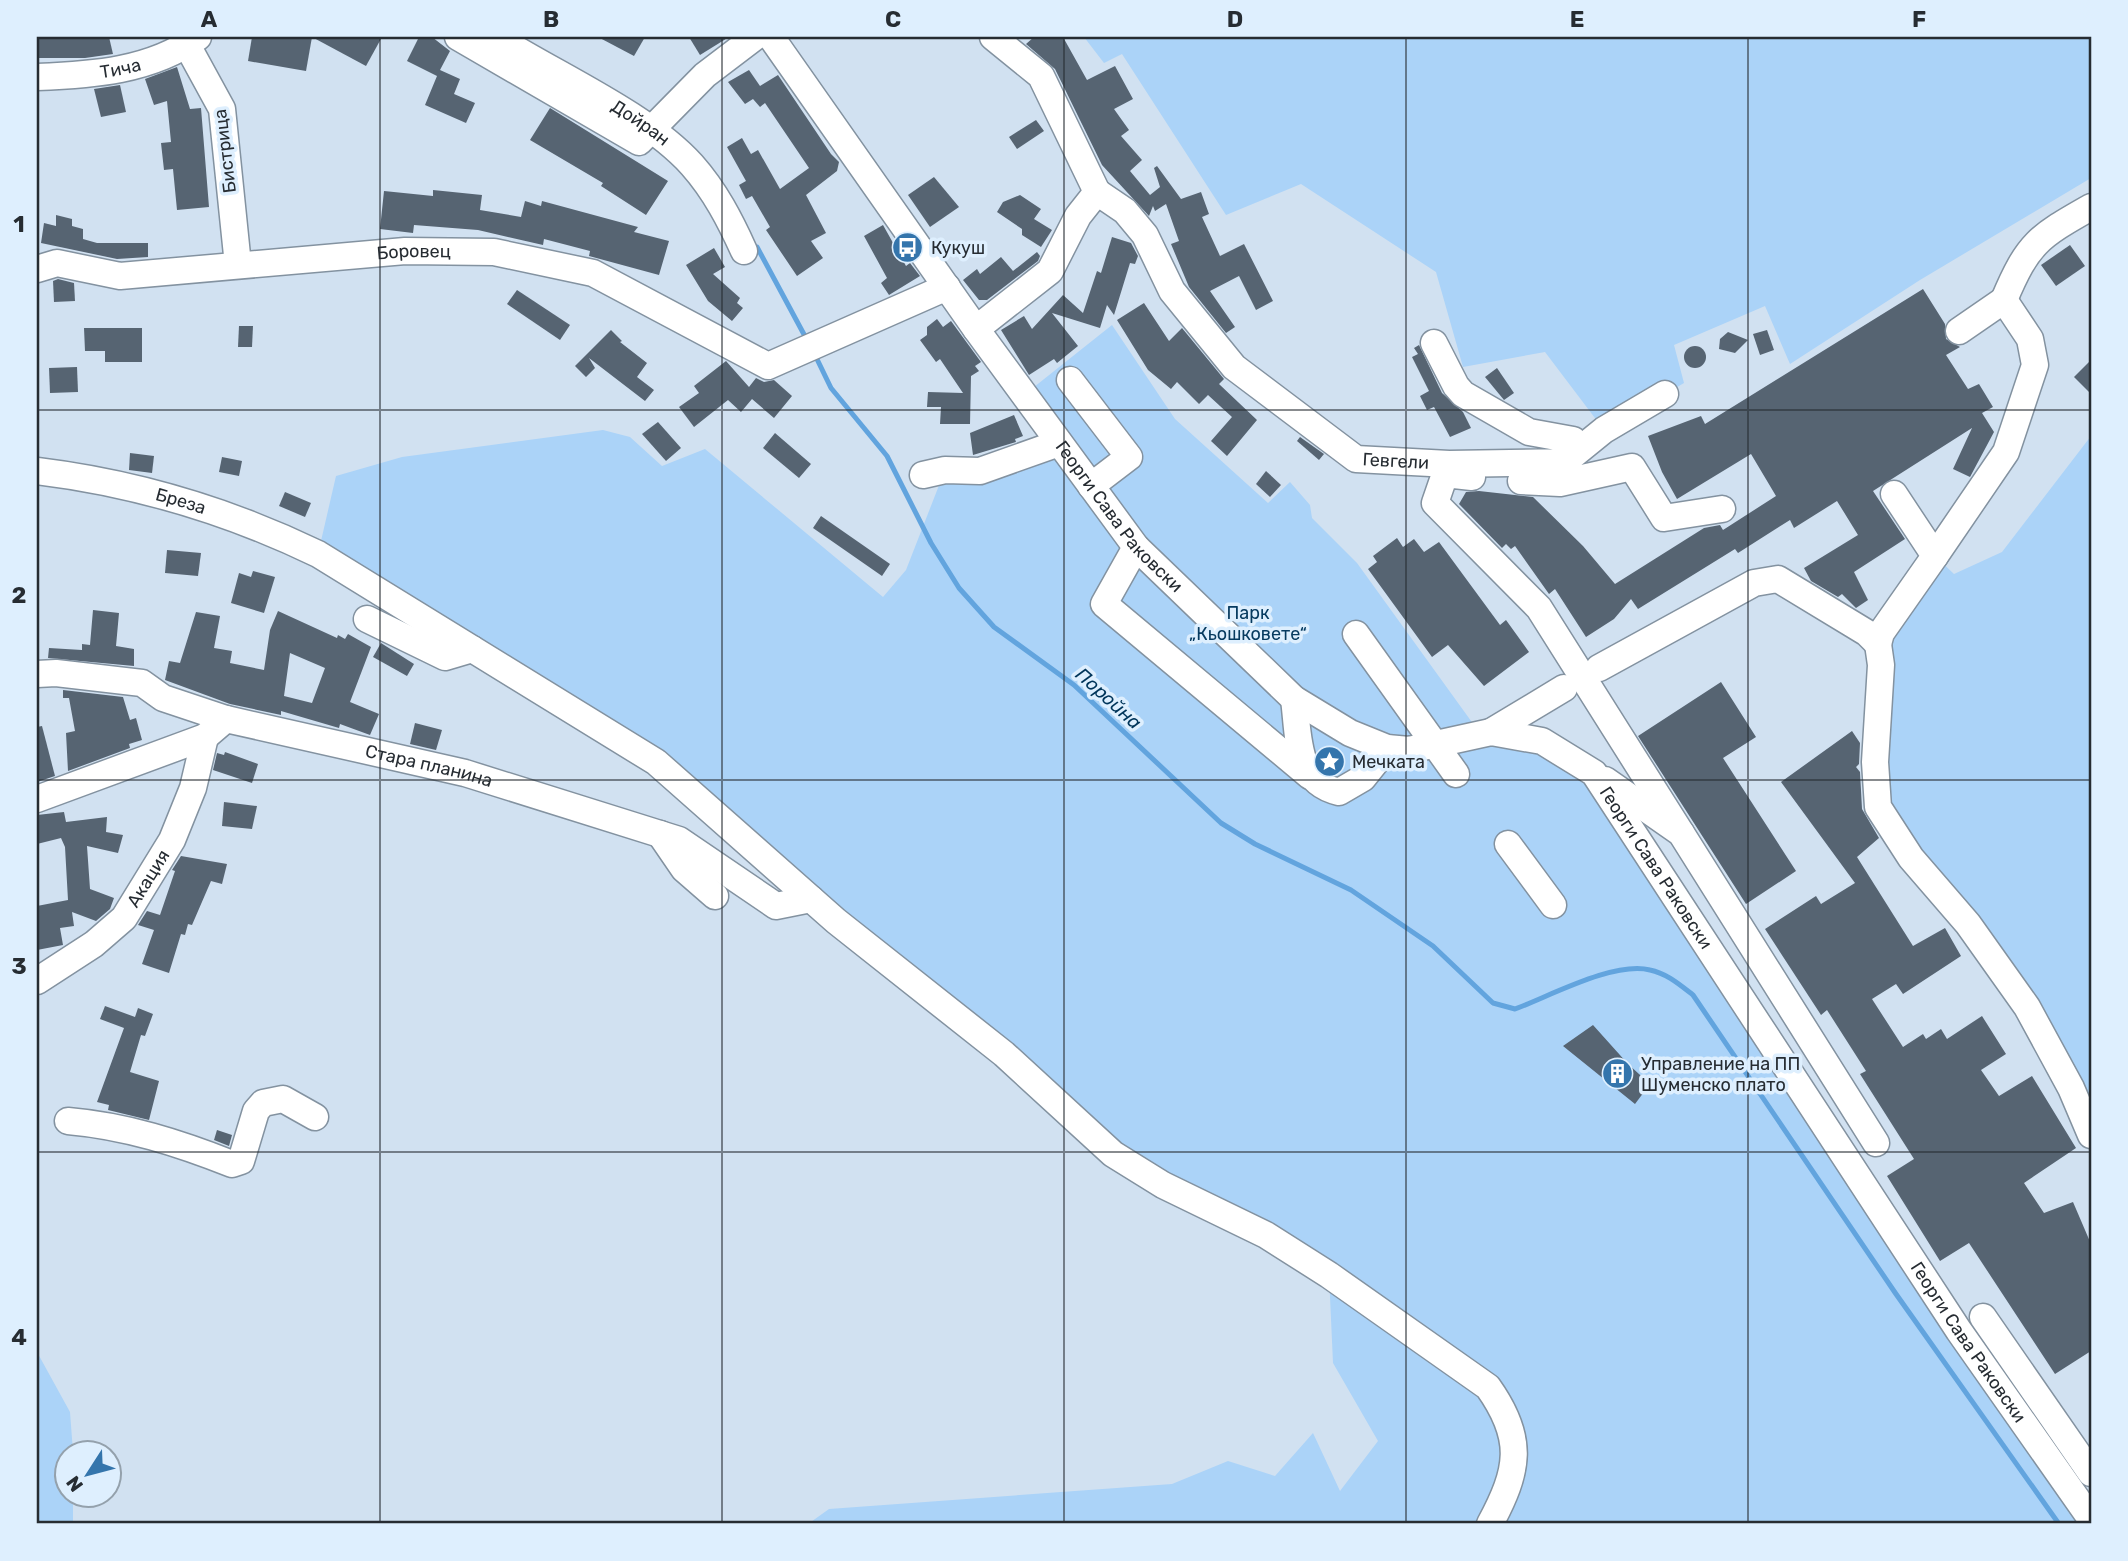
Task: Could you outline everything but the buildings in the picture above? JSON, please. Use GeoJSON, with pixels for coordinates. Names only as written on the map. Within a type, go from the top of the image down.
{"type":"FeatureCollection","features":[{"type":"Feature","properties":{"kind":"street","name":"Дойран"},"geometry":{"type":"LineString","coordinates":[[458,37],[643,135]]}},
{"type":"Feature","properties":{"kind":"street","name":"Дойран"},"geometry":{"type":"LineString","coordinates":[[496,37],[691,164],[725,209],[744,251]]}},
{"type":"Feature","properties":{"kind":"street"},"geometry":{"type":"LineString","coordinates":[[643,135],[705,75],[755,37]]}},
{"type":"Feature","properties":{"kind":"street","name":"Георги Сава Раковски"},"geometry":{"type":"LineString","coordinates":[[771,37],[976,328],[1136,547],[1294,699],[1350,733],[1387,748],[1409,750],[1436,746],[1479,732],[1491,732],[1542,741],[1594,773],[1959,1331],[2091,1519]]}},
{"type":"Feature","properties":{"kind":"street"},"geometry":{"type":"LineString","coordinates":[[976,328],[1050,271],[1079,216],[1097,192],[1041,76],[993,37]]}},
{"type":"Feature","properties":{"kind":"street","name":"Тича"},"geometry":{"type":"LineString","coordinates":[[37,77],[99,75],[149,61],[192,41]]}},
{"type":"Feature","properties":{"kind":"street","name":"Бистрица"},"geometry":{"type":"LineString","coordinates":[[192,41],[222,108],[238,265]]}},
{"type":"Feature","properties":{"kind":"street","name":"Гевгели"},"geometry":{"type":"LineString","coordinates":[[1097,192],[1125,212],[1145,235],[1172,291],[1234,367],[1356,459],[1550,465],[1568,462],[1572,456]]}},
{"type":"Feature","properties":{"kind":"street"},"geometry":{"type":"LineString","coordinates":[[1959,331],[2004,300],[2020,262],[2044,234],[2091,208]]}},
{"type":"Feature","properties":{"kind":"street","name":"Боровец"},"geometry":{"type":"LineString","coordinates":[[44,263],[120,276],[405,251],[494,251],[593,274],[768,366],[947,287]]}},
{"type":"Feature","properties":{"kind":"street"},"geometry":{"type":"LineString","coordinates":[[2004,300],[2030,340],[2035,365],[2006,452],[1881,633],[1878,644],[1881,665],[1875,762],[1878,807],[1911,858],[1968,924],[2027,1007],[2071,1088],[2091,1135]]}},
{"type":"Feature","properties":{"kind":"street"},"geometry":{"type":"LineString","coordinates":[[1434,343],[1456,386],[1463,394],[1529,432],[1565,436],[1573,440],[1576,447],[1572,456]]}},
{"type":"Feature","properties":{"kind":"street"},"geometry":{"type":"LineString","coordinates":[[1070,380],[1129,457],[1091,486]]}},
{"type":"Feature","properties":{"kind":"street"},"geometry":{"type":"LineString","coordinates":[[1572,456],[1604,430],[1665,394]]}},
{"type":"Feature","properties":{"kind":"street"},"geometry":{"type":"LineString","coordinates":[[923,475],[945,470],[980,471],[1059,443]]}},
{"type":"Feature","properties":{"kind":"street"},"geometry":{"type":"LineString","coordinates":[[1721,509],[1664,518],[1632,467],[1560,483],[1445,474],[1435,503],[1539,608],[1876,1143]]}},
{"type":"Feature","properties":{"kind":"street","name":"Бреза"},"geometry":{"type":"LineString","coordinates":[[37,471],[178,498],[260,526],[318,554],[656,762],[811,900],[896,971],[1004,1054],[1113,1154],[1163,1185],[1266,1235],[1329,1275],[1488,1387],[1505,1411],[1515,1439],[1514,1472],[1490,1524]]}},
{"type":"Feature","properties":{"kind":"street"},"geometry":{"type":"LineString","coordinates":[[1895,494],[1935,556]]}},
{"type":"Feature","properties":{"kind":"street"},"geometry":{"type":"LineString","coordinates":[[1136,547],[1104,604],[1322,788],[1339,792],[1363,778],[1387,748]]}},
{"type":"Feature","properties":{"kind":"street"},"geometry":{"type":"LineString","coordinates":[[1599,668],[1754,583],[1778,579],[1867,633],[1878,644]]}},
{"type":"Feature","properties":{"kind":"street"},"geometry":{"type":"LineString","coordinates":[[367,619],[445,657],[472,649]]}},
{"type":"Feature","properties":{"kind":"street"},"geometry":{"type":"LineString","coordinates":[[1356,634],[1456,774]]}},
{"type":"Feature","properties":{"kind":"street"},"geometry":{"type":"LineString","coordinates":[[37,674],[56,673],[142,683],[163,698],[226,719]]}},
{"type":"Feature","properties":{"kind":"street"},"geometry":{"type":"LineString","coordinates":[[1491,732],[1564,688]]}},
{"type":"Feature","properties":{"kind":"street"},"geometry":{"type":"LineString","coordinates":[[1294,699],[1303,760],[1310,776]]}},
{"type":"Feature","properties":{"kind":"street"},"geometry":{"type":"LineString","coordinates":[[37,799],[205,737],[226,719]]}},
{"type":"Feature","properties":{"kind":"street","name":"Стара планина"},"geometry":{"type":"LineString","coordinates":[[226,719],[465,773],[679,840],[775,906],[811,900]]}},
{"type":"Feature","properties":{"kind":"street","name":"Акация"},"geometry":{"type":"LineString","coordinates":[[37,981],[71,961],[124,918],[172,840],[193,788],[205,737]]}},
{"type":"Feature","properties":{"kind":"street"},"geometry":{"type":"LineString","coordinates":[[1594,773],[1681,833]]}},
{"type":"Feature","properties":{"kind":"street"},"geometry":{"type":"LineString","coordinates":[[660,834],[684,869],[715,896]]}},
{"type":"Feature","properties":{"kind":"street"},"geometry":{"type":"LineString","coordinates":[[1508,844],[1553,905]]}},
{"type":"Feature","properties":{"kind":"street"},"geometry":{"type":"LineString","coordinates":[[68,1121],[104,1124],[177,1143],[232,1164],[241,1161],[256,1111],[263,1103],[283,1099],[315,1117]]}},
{"type":"Feature","properties":{"kind":"street"},"geometry":{"type":"LineString","coordinates":[[1983,1317],[2091,1473]]}},
{"type":"Feature","properties":{"kind":"green space"},"geometry":{"type":"Polygon","coordinates":[[[1084,37],[2091,37],[2091,178],[1920,280],[1790,364],[1765,306],[1674,345],[1684,383],[1604,430],[1545,352],[1463,367],[1436,272],[1301,184],[1226,215],[1122,54],[1104,63],[1084,37]]]}},
{"type":"Feature","properties":{"kind":"green space","name":"Парк „Кьошковете“"},"geometry":{"type":"Polygon","coordinates":[[[1112,325],[1175,419],[1268,503],[1290,482],[1310,505],[1312,518],[1357,563],[1479,732],[1594,773],[2091,1524],[808,1524],[829,1509],[1172,1484],[1228,1461],[1275,1476],[1313,1433],[1340,1491],[1378,1441],[1333,1363],[1329,1275],[1163,1185],[656,762],[318,554],[336,476],[402,457],[603,430],[630,437],[662,466],[705,449],[883,597],[906,570],[945,470],[1059,443],[1024,395],[1112,325]]]}},
{"type":"Feature","properties":{"kind":"green space"},"geometry":{"type":"Polygon","coordinates":[[[2091,436],[2091,1135],[2071,1088],[1878,807],[1881,633],[1935,556],[1954,574],[2002,552],[2091,436]]]}},
{"type":"Feature","properties":{"kind":"green space"},"geometry":{"type":"Polygon","coordinates":[[[37,1352],[70,1412],[72,1438],[52,1438],[52,1508],[73,1508],[73,1524],[37,1524],[37,1352]]]}},
{"type":"Feature","properties":{"kind":"waterway","name":"Поройна"},"geometry":{"type":"LineString","coordinates":[[757,247],[807,340]]}},
{"type":"Feature","properties":{"kind":"waterway","name":"Поройна"},"geometry":{"type":"LineString","coordinates":[[815,355],[831,388],[887,456],[931,543],[959,588],[994,627],[1074,685],[1221,823],[1255,844],[1351,890],[1433,946],[1493,1003],[1515,1009],[1601,975],[1635,969],[1662,974],[1693,995],[1896,1294],[2059,1524]]}},
{"type":"Feature","properties":{"kind":"place","name":"Кукуш"},"geometry":{"type":"Point","coordinates":[908,248]}},
{"type":"Feature","properties":{"kind":"place","name":"Мечката"},"geometry":{"type":"Point","coordinates":[1329,762]}},
{"type":"Feature","properties":{"kind":"place","name":"Управление на ПП Шуменско плато"},"geometry":{"type":"Point","coordinates":[1618,1074]}}]}
